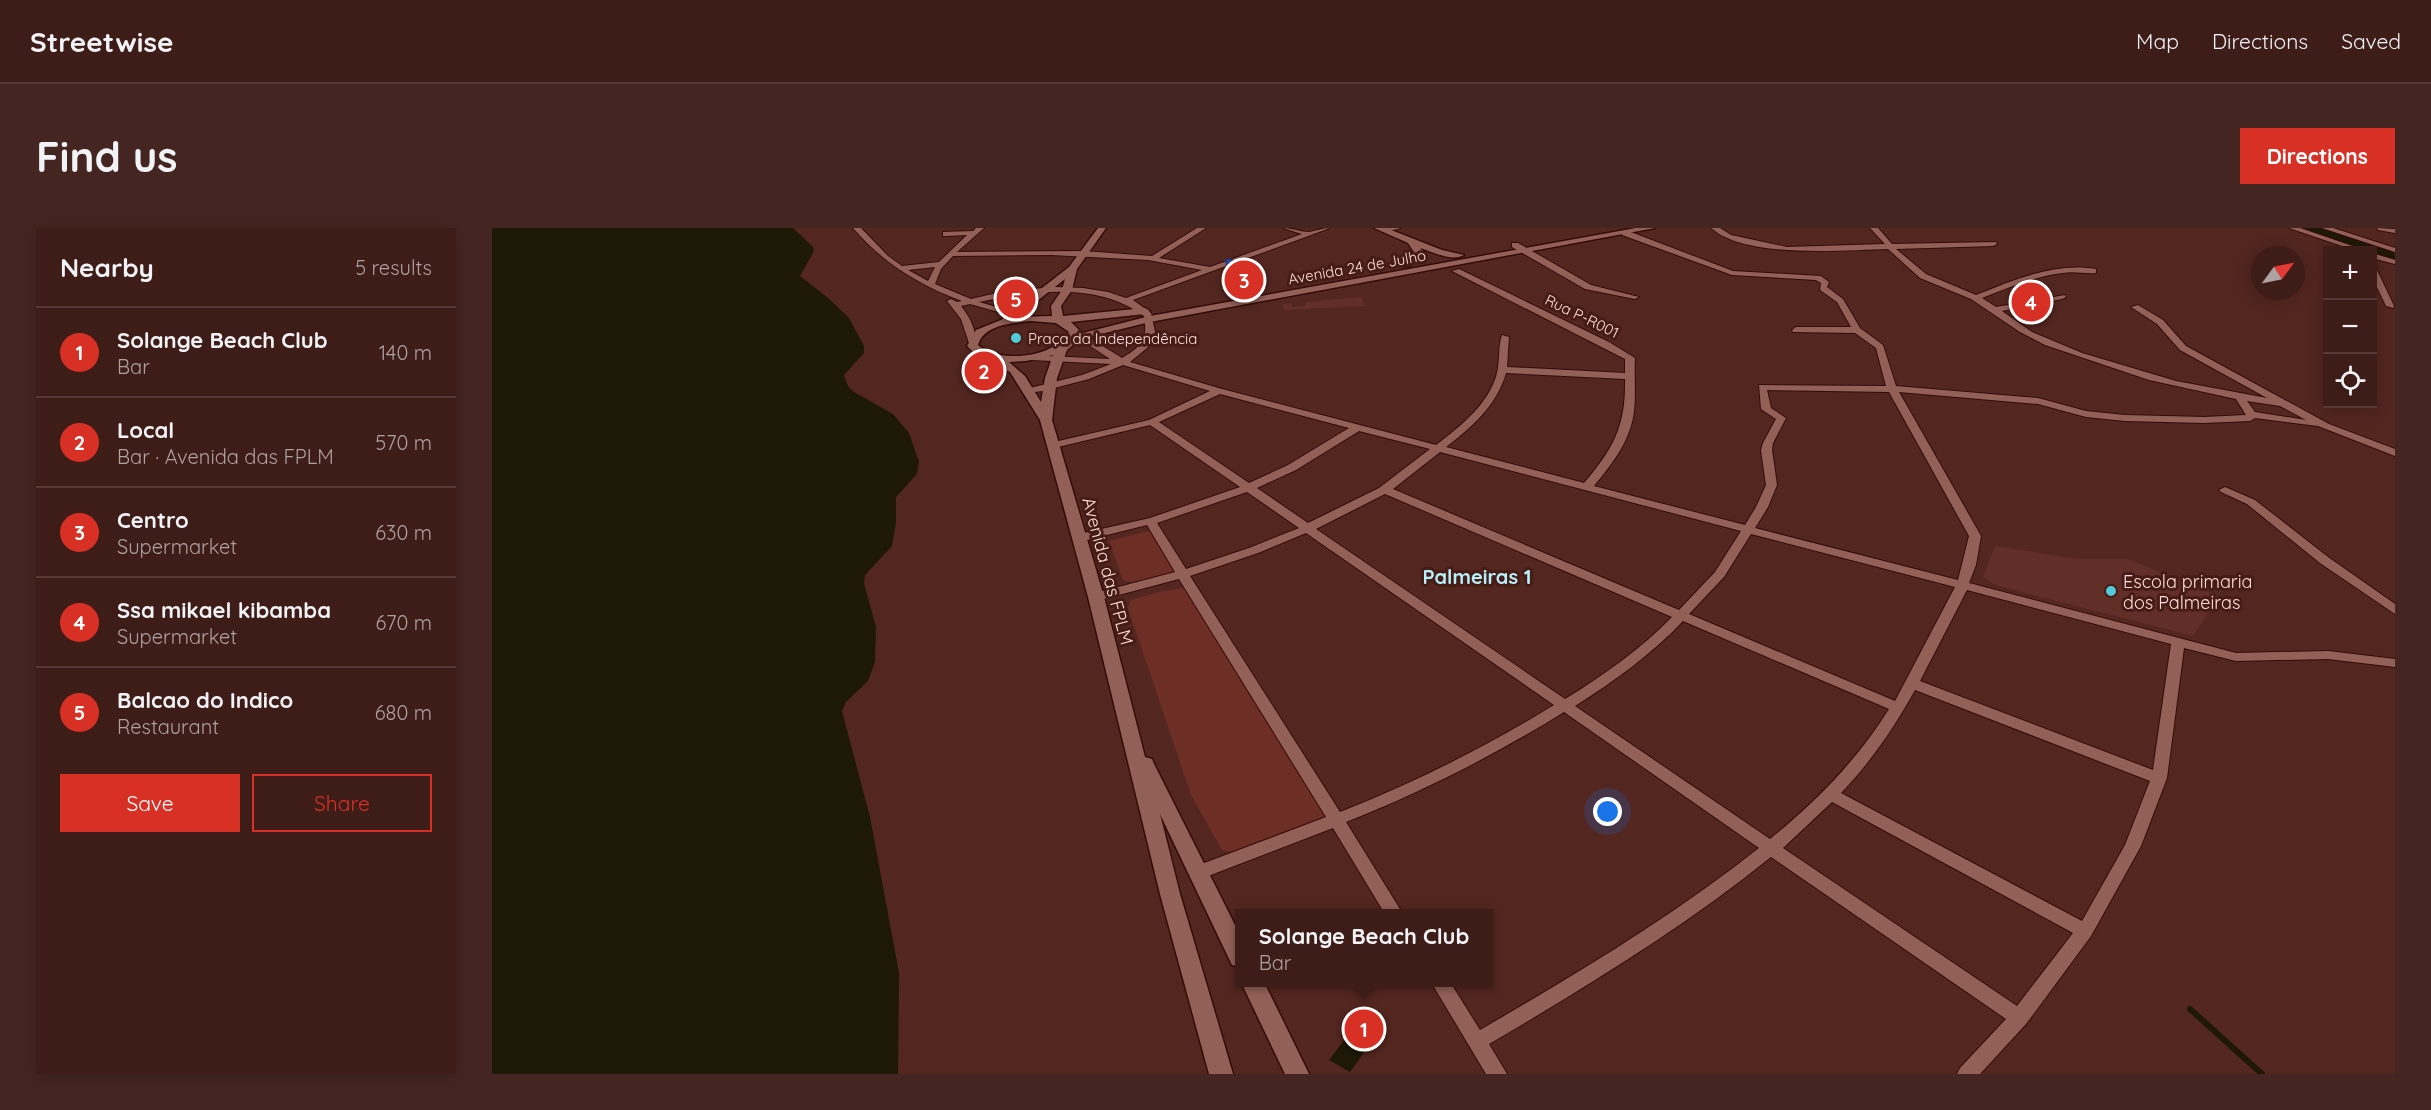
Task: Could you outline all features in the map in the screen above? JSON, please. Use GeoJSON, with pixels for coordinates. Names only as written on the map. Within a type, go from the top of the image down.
{"type":"FeatureCollection","features":[{"type":"Feature","properties":{"kind":"street"},"geometry":{"type":"LineString","coordinates":[[857,228],[900,268],[931,285],[1013,315],[1031,318]]}},
{"type":"Feature","properties":{"kind":"street"},"geometry":{"type":"LineString","coordinates":[[931,285],[956,305],[969,323],[972,341],[988,328],[1013,315],[1072,269],[1102,228]]}},
{"type":"Feature","properties":{"kind":"street"},"geometry":{"type":"LineString","coordinates":[[1155,257],[1202,228]]}},
{"type":"Feature","properties":{"kind":"street"},"geometry":{"type":"LineString","coordinates":[[1287,228],[1309,234]]}},
{"type":"Feature","properties":{"kind":"street"},"geometry":{"type":"LineString","coordinates":[[1126,300],[1326,228]]}},
{"type":"Feature","properties":{"kind":"street"},"geometry":{"type":"LineString","coordinates":[[1382,229],[1397,228]]}},
{"type":"Feature","properties":{"kind":"street","name":"Avenida 24 de Julho"},"geometry":{"type":"LineString","coordinates":[[992,357],[1030,357],[1053,351],[1076,337],[1148,315],[1284,286],[1608,228]]}},
{"type":"Feature","properties":{"kind":"street","name":"Avenida 24 de Julho"},"geometry":{"type":"LineString","coordinates":[[1001,323],[1031,318],[1058,320],[1148,315],[1294,294],[1651,228]]}},
{"type":"Feature","properties":{"kind":"street"},"geometry":{"type":"LineString","coordinates":[[1715,228],[1729,237],[1787,249],[1993,244]]}},
{"type":"Feature","properties":{"kind":"street"},"geometry":{"type":"LineString","coordinates":[[1874,228],[1903,261],[1924,276],[1997,309],[2016,327],[2031,335],[2089,358],[2150,377],[2240,398],[2283,403]]}},
{"type":"Feature","properties":{"kind":"street"},"geometry":{"type":"LineString","coordinates":[[2293,228],[2348,246]]}},
{"type":"Feature","properties":{"kind":"street"},"geometry":{"type":"LineString","coordinates":[[2326,228],[2395,250]]}},
{"type":"Feature","properties":{"kind":"street"},"geometry":{"type":"LineString","coordinates":[[2381,228],[2395,231]]}},
{"type":"Feature","properties":{"kind":"street"},"geometry":{"type":"LineString","coordinates":[[1382,229],[1445,253],[1459,255]]}},
{"type":"Feature","properties":{"kind":"street"},"geometry":{"type":"LineString","coordinates":[[931,285],[933,274],[940,264],[977,230]]}},
{"type":"Feature","properties":{"kind":"street"},"geometry":{"type":"LineString","coordinates":[[943,231],[977,230]]}},
{"type":"Feature","properties":{"kind":"street"},"geometry":{"type":"LineString","coordinates":[[943,231],[956,251]]}},
{"type":"Feature","properties":{"kind":"street"},"geometry":{"type":"LineString","coordinates":[[1478,1041],[1613,961],[1694,907],[1770,849],[1830,794],[1868,751],[1899,708],[1963,586],[1974,556],[1975,536],[1892,389],[1880,347],[1857,330],[1846,309],[1824,288],[1825,282],[1732,273],[1625,233]]}},
{"type":"Feature","properties":{"kind":"street"},"geometry":{"type":"LineString","coordinates":[[1407,264],[1419,252],[1411,241]]}},
{"type":"Feature","properties":{"kind":"street"},"geometry":{"type":"LineString","coordinates":[[1534,242],[1544,248]]}},
{"type":"Feature","properties":{"kind":"street"},"geometry":{"type":"LineString","coordinates":[[1515,245],[1588,287],[1635,297]]}},
{"type":"Feature","properties":{"kind":"street"},"geometry":{"type":"LineString","coordinates":[[956,251],[1084,253],[1155,257],[1211,270]]}},
{"type":"Feature","properties":{"kind":"street"},"geometry":{"type":"LineString","coordinates":[[2377,256],[2395,262]]}},
{"type":"Feature","properties":{"kind":"street"},"geometry":{"type":"LineString","coordinates":[[900,268],[940,264]]}},
{"type":"Feature","properties":{"kind":"street"},"geometry":{"type":"LineString","coordinates":[[1072,269],[1066,290],[1056,306],[1058,320],[1072,327],[1076,337],[1122,362],[1358,427],[2236,657],[2328,655],[2395,663]]}},
{"type":"Feature","properties":{"kind":"street"},"geometry":{"type":"LineString","coordinates":[[1976,298],[2051,271],[2081,269],[2093,271]]}},
{"type":"Feature","properties":{"kind":"street","name":"Rua P-R001"},"geometry":{"type":"LineString","coordinates":[[1456,271],[1630,358],[1630,396],[1626,429],[1620,445],[1587,487]]}},
{"type":"Feature","properties":{"kind":"street"},"geometry":{"type":"LineString","coordinates":[[2377,277],[2390,306]]}},
{"type":"Feature","properties":{"kind":"street"},"geometry":{"type":"LineString","coordinates":[[1309,281],[1319,289]]}},
{"type":"Feature","properties":{"kind":"street"},"geometry":{"type":"LineString","coordinates":[[1284,286],[1294,294]]}},
{"type":"Feature","properties":{"kind":"street"},"geometry":{"type":"LineString","coordinates":[[956,305],[1005,294],[1046,290],[1090,291],[1126,300],[1148,315],[1150,337],[1137,352],[1122,362],[1087,378],[1029,391]]}},
{"type":"Feature","properties":{"kind":"street"},"geometry":{"type":"LineString","coordinates":[[1997,309],[2062,297]]}},
{"type":"Feature","properties":{"kind":"street"},"geometry":{"type":"LineString","coordinates":[[2135,307],[2160,322],[2183,348],[2325,426],[2395,453]]}},
{"type":"Feature","properties":{"kind":"street"},"geometry":{"type":"LineString","coordinates":[[1796,330],[1857,330]]}},
{"type":"Feature","properties":{"kind":"street","name":"Avenida das FPLM"},"geometry":{"type":"LineString","coordinates":[[1046,420],[1048,387],[1058,358],[1076,337]]}},
{"type":"Feature","properties":{"kind":"street"},"geometry":{"type":"LineString","coordinates":[[1096,597],[1184,575],[1248,554],[1309,528],[1384,489],[1440,447],[1481,412],[1498,386],[1506,353],[1505,337]]}},
{"type":"Feature","properties":{"kind":"street","name":"Avenida das FPLM"},"geometry":{"type":"LineString","coordinates":[[972,341],[975,351],[992,357],[1014,370],[1046,420],[1096,597],[1131,733]]}},
{"type":"Feature","properties":{"kind":"street"},"geometry":{"type":"LineString","coordinates":[[1030,357],[1122,362]]}},
{"type":"Feature","properties":{"kind":"street"},"geometry":{"type":"LineString","coordinates":[[1502,370],[1629,376]]}},
{"type":"Feature","properties":{"kind":"street"},"geometry":{"type":"LineString","coordinates":[[1197,873],[1336,822],[1442,774],[1511,738],[1619,670],[1683,617],[1717,579],[1750,530],[1772,483],[1767,447],[1781,418],[1766,409],[1760,388],[1767,386],[1892,389],[2038,401],[2086,414],[2126,418],[2245,420],[2252,414]]}},
{"type":"Feature","properties":{"kind":"street"},"geometry":{"type":"LineString","coordinates":[[1054,445],[1152,422],[1219,390]]}},
{"type":"Feature","properties":{"kind":"street"},"geometry":{"type":"LineString","coordinates":[[2240,398],[2252,414],[2325,426]]}},
{"type":"Feature","properties":{"kind":"street"},"geometry":{"type":"LineString","coordinates":[[1152,422],[2019,1018]]}},
{"type":"Feature","properties":{"kind":"street"},"geometry":{"type":"LineString","coordinates":[[1079,538],[1151,523],[1250,489],[1310,458],[1358,427]]}},
{"type":"Feature","properties":{"kind":"street"},"geometry":{"type":"LineString","coordinates":[[1384,489],[1899,708]]}},
{"type":"Feature","properties":{"kind":"street"},"geometry":{"type":"LineString","coordinates":[[2225,490],[2251,502],[2324,560],[2395,610]]}},
{"type":"Feature","properties":{"kind":"street"},"geometry":{"type":"LineString","coordinates":[[1151,523],[1392,909]]}},
{"type":"Feature","properties":{"kind":"street"},"geometry":{"type":"LineString","coordinates":[[1967,1074],[2019,1018],[2085,931],[2133,846],[2159,778],[2178,642]]}},
{"type":"Feature","properties":{"kind":"street"},"geometry":{"type":"LineString","coordinates":[[1912,684],[2159,778]]}},
{"type":"Feature","properties":{"kind":"street"},"geometry":{"type":"LineString","coordinates":[[1131,733],[1235,950]]}},
{"type":"Feature","properties":{"kind":"street"},"geometry":{"type":"LineString","coordinates":[[1131,733],[1170,894],[1221,1074]]}},
{"type":"Feature","properties":{"kind":"street"},"geometry":{"type":"LineString","coordinates":[[1830,794],[2085,931]]}},
{"type":"Feature","properties":{"kind":"street"},"geometry":{"type":"LineString","coordinates":[[1254,987],[1297,1074]]}},
{"type":"Feature","properties":{"kind":"street"},"geometry":{"type":"LineString","coordinates":[[1443,987],[1497,1074]]}},
{"type":"Feature","properties":{"kind":"shaded area"},"geometry":{"type":"Polygon","coordinates":[[[492,228],[793,228],[813,247],[814,251],[800,276],[849,318],[864,346],[864,353],[844,375],[848,386],[854,392],[893,414],[909,433],[919,462],[917,474],[896,497],[896,522],[892,546],[865,575],[864,583],[876,627],[875,662],[868,681],[846,702],[842,711],[870,817],[899,973],[898,1074],[492,1074],[492,228]]]}},
{"type":"Feature","properties":{"kind":"shaded area"},"geometry":{"type":"Polygon","coordinates":[[[2303,228],[2321,228],[2374,246],[2353,246],[2303,228]]]}},
{"type":"Feature","properties":{"kind":"shaded area"},"geometry":{"type":"Polygon","coordinates":[[[2377,247],[2395,253],[2395,261],[2377,254],[2377,247]]]}},
{"type":"Feature","properties":{"kind":"shaded area"},"geometry":{"type":"Polygon","coordinates":[[[1361,297],[1365,306],[1284,310],[1283,304],[1292,303],[1292,307],[1305,306],[1306,302],[1361,297]]]}},
{"type":"Feature","properties":{"kind":"shaded area"},"geometry":{"type":"Polygon","coordinates":[[[1148,531],[1156,536],[1176,571],[1142,582],[1123,580],[1109,541],[1148,531]]]}},
{"type":"Feature","properties":{"kind":"shaded area","name":"Escola primaria dos Palmeiras"},"geometry":{"type":"Polygon","coordinates":[[[1995,546],[2078,559],[2128,559],[2219,596],[2193,636],[1995,585],[1983,577],[1995,546]]]}},
{"type":"Feature","properties":{"kind":"shaded area"},"geometry":{"type":"Polygon","coordinates":[[[1184,588],[1192,595],[1328,816],[1318,827],[1242,854],[1222,850],[1191,795],[1128,608],[1131,600],[1162,591],[1184,588]]]}},
{"type":"Feature","properties":{"kind":"shaded area"},"geometry":{"type":"Polygon","coordinates":[[[1348,1035],[1368,1047],[1350,1072],[1329,1060],[1348,1035]]]}},
{"type":"Feature","properties":{"kind":"building"},"geometry":{"type":"Polygon","coordinates":[[[1230,259],[1261,276],[1244,279],[1225,260],[1230,259]]]}},
{"type":"Feature","properties":{"kind":"waterway"},"geometry":{"type":"LineString","coordinates":[[2190,1009],[2262,1074]]}},
{"type":"Feature","properties":{"kind":"place","name":"Centro"},"geometry":{"type":"Point","coordinates":[1244,280]}},
{"type":"Feature","properties":{"kind":"place","name":"Balcao do Indico"},"geometry":{"type":"Point","coordinates":[1016,299]}},
{"type":"Feature","properties":{"kind":"place","name":"Ssa mikael kibamba"},"geometry":{"type":"Point","coordinates":[2031,302]}},
{"type":"Feature","properties":{"kind":"place","name":"Praça da Independência"},"geometry":{"type":"Point","coordinates":[1016,338]}},
{"type":"Feature","properties":{"kind":"place","name":"Local"},"geometry":{"type":"Point","coordinates":[984,371]}},
{"type":"Feature","properties":{"kind":"place","name":"Escola primaria dos Palmeiras"},"geometry":{"type":"Point","coordinates":[2111,591]}},
{"type":"Feature","properties":{"kind":"place","name":"Solange Beach Club"},"geometry":{"type":"Point","coordinates":[1364,1029]}},
{"type":"Feature","properties":{"kind":"district","name":"Palmeiras 1"},"geometry":{"type":"Point","coordinates":[1477,576]}}]}
